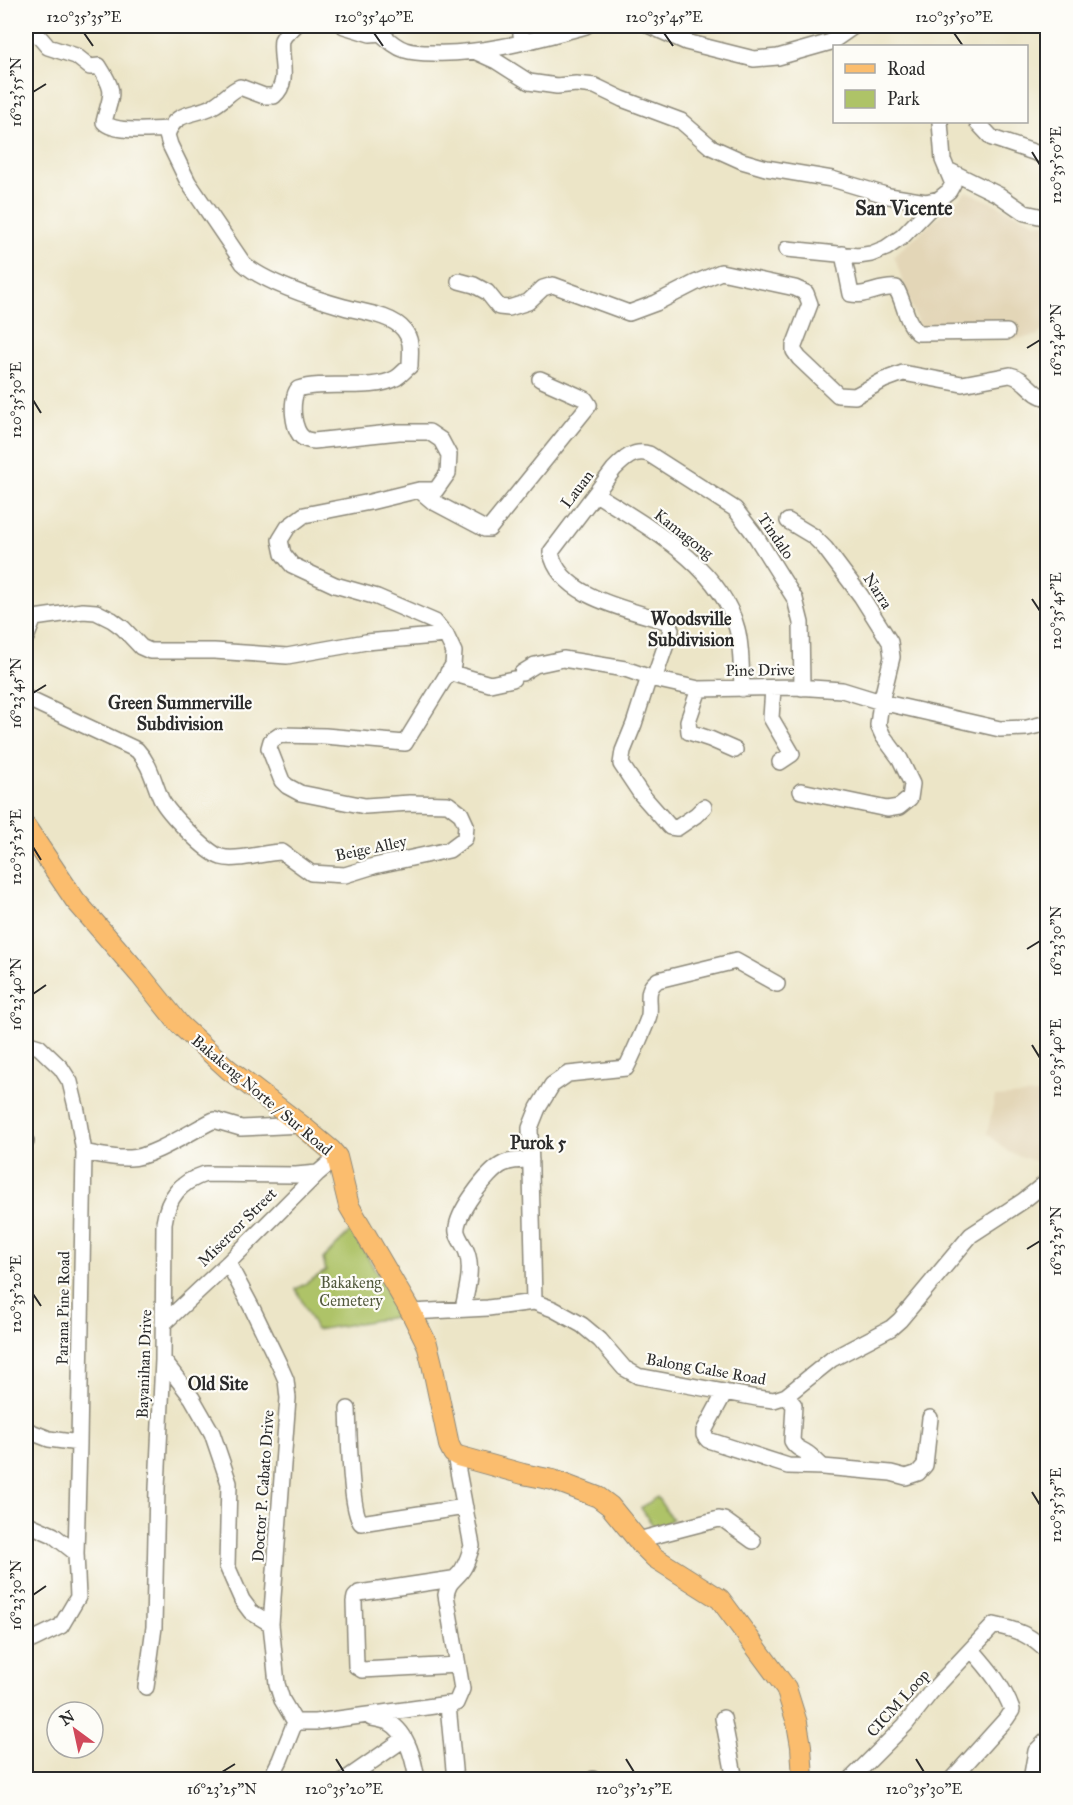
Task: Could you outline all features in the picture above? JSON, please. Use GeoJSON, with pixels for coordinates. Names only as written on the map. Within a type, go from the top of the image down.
{"type":"FeatureCollection","features":[{"type":"Feature","properties":{"kind":"main road","name":"Bakakeng Norte / Sur Road"},"geometry":{"type":"LineString","coordinates":[[26,827],[75,900],[180,1025],[228,1069],[301,1125],[337,1157],[349,1206],[411,1312],[427,1344],[449,1445],[455,1455]]}},
{"type":"Feature","properties":{"kind":"main road"},"geometry":{"type":"LineString","coordinates":[[455,1455],[553,1480],[598,1497],[610,1506],[655,1558],[720,1599],[786,1688],[797,1723],[803,1779]]}},
{"type":"Feature","properties":{"kind":"street"},"geometry":{"type":"LineString","coordinates":[[30,26],[48,47],[76,56],[90,67],[99,66],[111,87],[105,125],[125,129],[169,129]]}},
{"type":"Feature","properties":{"kind":"street"},"geometry":{"type":"LineString","coordinates":[[295,26],[282,40],[284,79],[279,92],[274,96],[264,96],[240,87],[214,106],[191,112],[182,117],[174,123],[167,135],[183,174],[218,228],[249,269],[310,296],[390,320],[403,329],[411,344],[410,366],[394,379],[371,384],[298,389],[293,406],[298,431],[304,439],[314,441],[399,432],[429,432],[441,440],[450,455],[448,473],[436,490],[419,490],[304,515],[288,527],[280,540],[284,554],[292,565],[335,585],[377,597],[439,624],[454,652],[453,665],[448,672]]}},
{"type":"Feature","properties":{"kind":"street"},"geometry":{"type":"LineString","coordinates":[[344,26],[370,34],[378,29],[395,45],[415,53],[450,54],[522,42],[586,26]]}},
{"type":"Feature","properties":{"kind":"street"},"geometry":{"type":"LineString","coordinates":[[520,26],[522,42]]}},
{"type":"Feature","properties":{"kind":"street"},"geometry":{"type":"LineString","coordinates":[[650,26],[686,42],[754,59],[833,48]]}},
{"type":"Feature","properties":{"kind":"street"},"geometry":{"type":"LineString","coordinates":[[836,45],[854,26]]}},
{"type":"Feature","properties":{"kind":"street"},"geometry":{"type":"LineString","coordinates":[[474,51],[496,61],[529,82],[557,86],[576,84],[595,86],[622,99],[681,121],[711,147],[742,161],[777,171],[832,179],[889,196],[926,202],[939,199]]}},
{"type":"Feature","properties":{"kind":"street"},"geometry":{"type":"LineString","coordinates":[[787,249],[858,256],[886,248],[902,237],[949,191],[953,184],[943,160],[940,123]]}},
{"type":"Feature","properties":{"kind":"street"},"geometry":{"type":"LineString","coordinates":[[978,123],[992,138],[1047,157]]}},
{"type":"Feature","properties":{"kind":"street"},"geometry":{"type":"LineString","coordinates":[[948,170],[999,195],[1025,213],[1047,218]]}},
{"type":"Feature","properties":{"kind":"street"},"geometry":{"type":"LineString","coordinates":[[843,254],[851,294],[857,295],[887,287],[896,288],[912,328],[918,333],[1007,332]]}},
{"type":"Feature","properties":{"kind":"street"},"geometry":{"type":"LineString","coordinates":[[459,281],[487,292],[499,307],[509,308],[528,302],[543,288],[553,285],[629,313],[656,303],[716,273],[732,274],[795,288],[806,293],[810,304],[794,351],[838,395],[855,396],[884,380],[903,373],[962,384],[1010,375],[1017,376],[1035,394],[1047,399]]}},
{"type":"Feature","properties":{"kind":"street"},"geometry":{"type":"LineString","coordinates":[[419,490],[432,501],[489,529],[589,405],[585,399],[540,379]]}},
{"type":"Feature","properties":{"kind":"street","name":"Lauan"},"geometry":{"type":"LineString","coordinates":[[644,453],[636,453],[622,461],[551,552],[552,560],[567,579],[584,592],[616,608],[668,622],[671,630],[651,678]]}},
{"type":"Feature","properties":{"kind":"street","name":"Tindalo"},"geometry":{"type":"LineString","coordinates":[[644,453],[735,509],[755,536],[795,599],[801,623],[802,688]]}},
{"type":"Feature","properties":{"kind":"street","name":"Kamagong"},"geometry":{"type":"LineString","coordinates":[[596,494],[653,530],[705,573],[726,602],[736,627],[741,651],[742,688]]}},
{"type":"Feature","properties":{"kind":"street","name":"Narra"},"geometry":{"type":"LineString","coordinates":[[788,521],[813,536],[825,548],[861,596],[890,642],[892,657],[878,724],[883,736],[900,759],[912,784],[910,798],[899,807],[887,809],[801,791]]}},
{"type":"Feature","properties":{"kind":"street"},"geometry":{"type":"LineString","coordinates":[[26,638],[30,616],[83,611],[96,612],[112,620],[141,647],[150,651],[214,651],[287,656],[366,642],[446,635]]}},
{"type":"Feature","properties":{"kind":"street","name":"Pine Drive"},"geometry":{"type":"LineString","coordinates":[[448,672],[490,684],[517,676],[535,664],[563,659],[625,669],[651,678],[699,689],[842,690],[881,702],[1000,729],[1027,728],[1047,723]]}},
{"type":"Feature","properties":{"kind":"street","name":"Beige Alley"},"geometry":{"type":"LineString","coordinates":[[26,698],[137,750],[146,759],[162,801],[196,839],[222,858],[282,852],[311,873],[345,875],[374,866],[449,850],[465,838],[466,825],[461,814],[448,804],[410,803],[365,806],[300,794],[282,781],[268,748],[271,741],[280,735],[325,736],[405,743],[448,672]]}},
{"type":"Feature","properties":{"kind":"street"},"geometry":{"type":"LineString","coordinates":[[651,678],[623,751],[621,764],[641,794],[670,827],[677,828],[704,807]]}},
{"type":"Feature","properties":{"kind":"street"},"geometry":{"type":"LineString","coordinates":[[773,688],[771,718],[792,754],[780,762]]}},
{"type":"Feature","properties":{"kind":"street"},"geometry":{"type":"LineString","coordinates":[[699,689],[688,720],[689,732],[735,750]]}},
{"type":"Feature","properties":{"kind":"street"},"geometry":{"type":"LineString","coordinates":[[534,1302],[530,1128],[538,1108],[552,1085],[568,1074],[622,1069],[628,1066],[649,1016],[648,994],[658,980],[736,962],[777,984]]}},
{"type":"Feature","properties":{"kind":"street","name":"Parana Pine Road"},"geometry":{"type":"LineString","coordinates":[[26,1043],[39,1047],[61,1068],[70,1082],[84,1152],[76,1553],[78,1597],[61,1626],[26,1643]]}},
{"type":"Feature","properties":{"kind":"street"},"geometry":{"type":"LineString","coordinates":[[84,1152],[110,1158],[133,1159],[160,1149],[214,1120],[241,1128],[301,1125]]}},
{"type":"Feature","properties":{"kind":"street","name":"Misereor Street"},"geometry":{"type":"LineString","coordinates":[[163,1324],[337,1157]]}},
{"type":"Feature","properties":{"kind":"street"},"geometry":{"type":"LineString","coordinates":[[463,1309],[469,1269],[468,1254],[457,1231],[459,1218],[478,1189],[495,1170],[504,1163],[531,1160]]}},
{"type":"Feature","properties":{"kind":"street","name":"Bayanihan Drive"},"geometry":{"type":"LineString","coordinates":[[146,1687],[154,1627],[166,1207],[173,1195],[195,1177],[205,1173],[318,1173]]}},
{"type":"Feature","properties":{"kind":"street","name":"Balong Calse Road"},"geometry":{"type":"LineString","coordinates":[[411,1312],[534,1302],[553,1309],[582,1325],[600,1340],[629,1372],[774,1400],[786,1396],[832,1359],[891,1328],[970,1235],[1023,1201],[1047,1181]]}},
{"type":"Feature","properties":{"kind":"street","name":"Doctor P. Cabato Drive"},"geometry":{"type":"LineString","coordinates":[[228,1263],[286,1380],[288,1398],[271,1624],[277,1684],[282,1700],[295,1722]]}},
{"type":"Feature","properties":{"kind":"street"},"geometry":{"type":"LineString","coordinates":[[163,1360],[192,1398],[212,1433],[229,1483],[227,1566],[242,1600],[251,1612],[271,1624]]}},
{"type":"Feature","properties":{"kind":"street"},"geometry":{"type":"LineString","coordinates":[[725,1392],[704,1431],[708,1440],[788,1466],[891,1473],[906,1477],[918,1473],[925,1465],[930,1419]]}},
{"type":"Feature","properties":{"kind":"street"},"geometry":{"type":"LineString","coordinates":[[786,1396],[794,1406],[793,1444],[796,1449],[805,1451],[823,1467]]}},
{"type":"Feature","properties":{"kind":"street"},"geometry":{"type":"LineString","coordinates":[[348,1409],[353,1488],[358,1518],[361,1523],[465,1508]]}},
{"type":"Feature","properties":{"kind":"street"},"geometry":{"type":"LineString","coordinates":[[26,1430],[49,1439],[79,1443]]}},
{"type":"Feature","properties":{"kind":"street"},"geometry":{"type":"LineString","coordinates":[[455,1455],[472,1546],[468,1560],[460,1574],[452,1579],[359,1593],[354,1602],[356,1666],[362,1670],[458,1665]]}},
{"type":"Feature","properties":{"kind":"street"},"geometry":{"type":"LineString","coordinates":[[638,1540],[724,1520],[753,1541]]}},
{"type":"Feature","properties":{"kind":"street"},"geometry":{"type":"LineString","coordinates":[[26,1523],[53,1535],[76,1553]]}},
{"type":"Feature","properties":{"kind":"street"},"geometry":{"type":"LineString","coordinates":[[270,1779],[295,1722],[316,1722],[456,1703],[462,1689],[446,1595],[452,1579]]}},
{"type":"Feature","properties":{"kind":"street","name":"CICM Loop"},"geometry":{"type":"LineString","coordinates":[[850,1779],[905,1725],[931,1692],[994,1625],[1012,1629],[1034,1639],[1047,1652]]}},
{"type":"Feature","properties":{"kind":"street"},"geometry":{"type":"LineString","coordinates":[[951,1779],[1006,1719],[1011,1710],[1008,1698],[988,1668],[972,1650]]}},
{"type":"Feature","properties":{"kind":"street"},"geometry":{"type":"LineString","coordinates":[[448,1705],[455,1779]]}},
{"type":"Feature","properties":{"kind":"street"},"geometry":{"type":"LineString","coordinates":[[359,1715],[389,1722],[400,1731],[411,1754],[417,1779]]}},
{"type":"Feature","properties":{"kind":"street"},"geometry":{"type":"LineString","coordinates":[[723,1718],[735,1779]]}},
{"type":"Feature","properties":{"kind":"street"},"geometry":{"type":"LineString","coordinates":[[345,1779],[404,1739]]}},
{"type":"Feature","properties":{"kind":"street"},"geometry":{"type":"LineString","coordinates":[[1031,1779],[1036,1752],[1047,1739]]}},
{"type":"Feature","properties":{"kind":"shaded area"},"geometry":{"type":"Polygon","coordinates":[[[967,191],[1036,223],[1047,223],[1047,326],[1037,336],[1012,339],[1007,325],[994,324],[919,328],[894,256],[967,191]]]}},
{"type":"Feature","properties":{"kind":"shaded area"},"geometry":{"type":"Polygon","coordinates":[[[1047,1095],[1047,1163],[1044,1164],[1008,1152],[987,1133],[995,1097],[1047,1095]]]}},
{"type":"Feature","properties":{"kind":"green space","name":"Bakakeng Cemetery"},"geometry":{"type":"Polygon","coordinates":[[[351,1231],[401,1316],[316,1330],[296,1289],[326,1271],[323,1259],[351,1231]]]}},
{"type":"Feature","properties":{"kind":"green space"},"geometry":{"type":"Polygon","coordinates":[[[657,1497],[672,1519],[656,1530],[641,1508],[657,1497]]]}},
{"type":"Feature","properties":{"kind":"district","name":"San Vicente"},"geometry":{"type":"Point","coordinates":[904,208]}},
{"type":"Feature","properties":{"kind":"district","name":"Woodsville Subdivision"},"geometry":{"type":"Point","coordinates":[691,629]}},
{"type":"Feature","properties":{"kind":"district","name":"Green Summerville Subdivision"},"geometry":{"type":"Point","coordinates":[180,713]}},
{"type":"Feature","properties":{"kind":"district","name":"Purok 5"},"geometry":{"type":"Point","coordinates":[538,1143]}},
{"type":"Feature","properties":{"kind":"district","name":"Old Site"},"geometry":{"type":"Point","coordinates":[218,1384]}}]}
